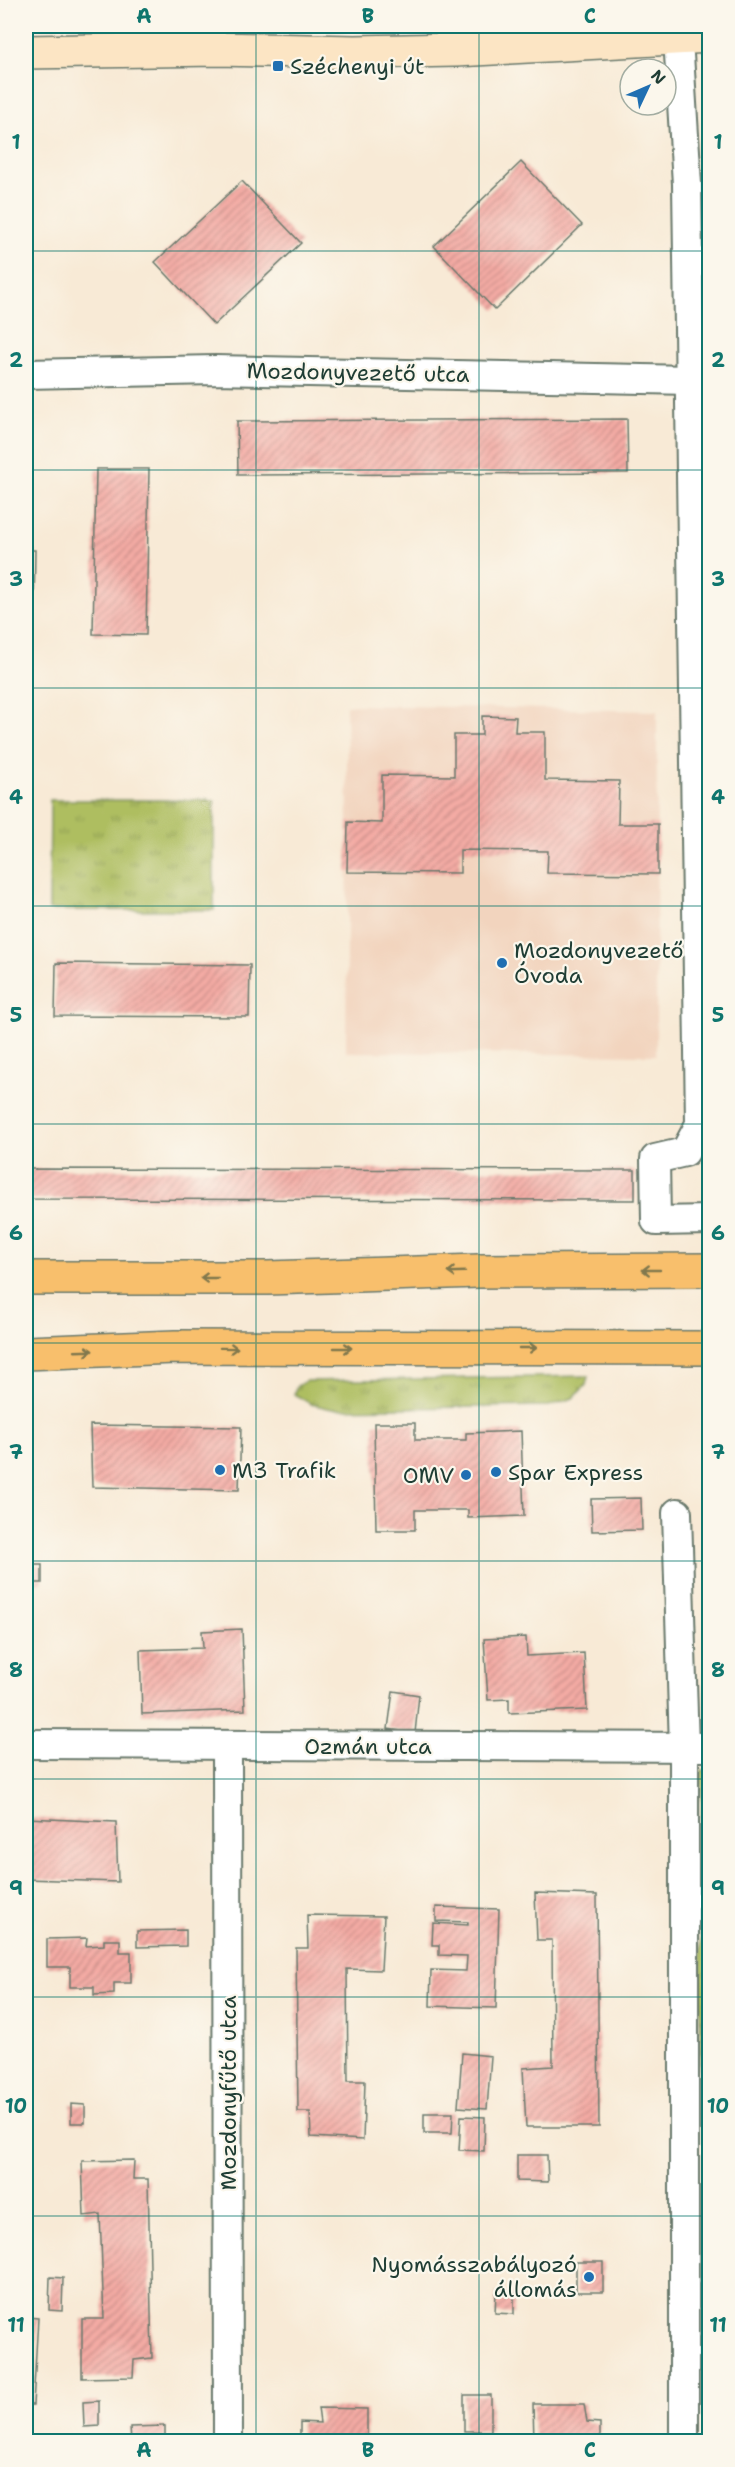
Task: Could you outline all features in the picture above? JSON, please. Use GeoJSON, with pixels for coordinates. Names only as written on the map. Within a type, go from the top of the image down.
{"type":"FeatureCollection","features":[{"type":"Feature","properties":{"kind":"main road"},"geometry":{"type":"LineString","coordinates":[[26,1278],[268,1278],[478,1271],[710,1270]]}},
{"type":"Feature","properties":{"kind":"main road"},"geometry":{"type":"LineString","coordinates":[[26,1353],[175,1347],[710,1348]]}},
{"type":"Feature","properties":{"kind":"street"},"geometry":{"type":"LineString","coordinates":[[26,52],[217,49],[355,52],[456,50],[694,37],[687,184],[699,318],[690,380],[700,1124],[684,1152],[655,1159],[656,1221],[710,1220]]}},
{"type":"Feature","properties":{"kind":"street","name":"Mozdonyvezető utca"},"geometry":{"type":"LineString","coordinates":[[26,374],[215,370],[690,380]]}},
{"type":"Feature","properties":{"kind":"street"},"geometry":{"type":"LineString","coordinates":[[677,1513],[697,1748],[684,2442]]}},
{"type":"Feature","properties":{"kind":"street","name":"Ozmán utca"},"geometry":{"type":"LineString","coordinates":[[26,1744],[697,1748]]}},
{"type":"Feature","properties":{"kind":"street","name":"Mozdonyfűtő utca"},"geometry":{"type":"LineString","coordinates":[[227,1745],[228,2442]]}},
{"type":"Feature","properties":{"kind":"shaded area","name":"Mozdonyvezető Óvoda"},"geometry":{"type":"Polygon","coordinates":[[[346,705],[657,711],[656,1055],[346,1052],[348,822],[346,705]]]}},
{"type":"Feature","properties":{"kind":"green space"},"geometry":{"type":"Polygon","coordinates":[[[50,800],[214,800],[214,910],[49,910],[50,800]]]}},
{"type":"Feature","properties":{"kind":"green space"},"geometry":{"type":"Polygon","coordinates":[[[588,1376],[586,1385],[573,1398],[549,1406],[332,1409],[311,1404],[294,1394],[297,1386],[306,1381],[588,1376]]]}},
{"type":"Feature","properties":{"kind":"green space"},"geometry":{"type":"Polygon","coordinates":[[[701,1770],[710,1770],[709,2115],[700,2115],[701,1770]]]}},
{"type":"Feature","properties":{"kind":"building"},"geometry":{"type":"Polygon","coordinates":[[[521,162],[582,225],[495,310],[434,246],[521,162]]]}},
{"type":"Feature","properties":{"kind":"building"},"geometry":{"type":"Polygon","coordinates":[[[242,181],[301,243],[214,325],[155,262],[242,181]]]}},
{"type":"Feature","properties":{"kind":"building"},"geometry":{"type":"Polygon","coordinates":[[[627,419],[628,473],[238,475],[237,421],[627,419]]]}},
{"type":"Feature","properties":{"kind":"building"},"geometry":{"type":"Polygon","coordinates":[[[96,469],[149,469],[146,635],[93,634],[96,469]]]}},
{"type":"Feature","properties":{"kind":"building"},"geometry":{"type":"Polygon","coordinates":[[[26,550],[35,550],[34,613],[26,613],[26,550]]]}},
{"type":"Feature","properties":{"kind":"building"},"geometry":{"type":"Polygon","coordinates":[[[482,716],[516,717],[515,732],[545,732],[545,780],[619,781],[618,824],[658,824],[658,874],[547,873],[548,851],[460,850],[460,873],[347,872],[348,822],[382,823],[382,775],[454,776],[454,735],[482,735],[482,716]]]}},
{"type":"Feature","properties":{"kind":"building"},"geometry":{"type":"Polygon","coordinates":[[[56,963],[250,965],[249,1017],[55,1016],[56,963]]]}},
{"type":"Feature","properties":{"kind":"building"},"geometry":{"type":"Polygon","coordinates":[[[26,1169],[635,1170],[635,1200],[26,1199],[26,1169]]]}},
{"type":"Feature","properties":{"kind":"building"},"geometry":{"type":"Polygon","coordinates":[[[374,1423],[415,1423],[415,1440],[466,1440],[466,1433],[521,1431],[524,1516],[468,1518],[468,1510],[415,1510],[415,1530],[376,1530],[374,1423]]]}},
{"type":"Feature","properties":{"kind":"building"},"geometry":{"type":"Polygon","coordinates":[[[90,1425],[241,1427],[239,1490],[92,1487],[90,1425]]]}},
{"type":"Feature","properties":{"kind":"building"},"geometry":{"type":"Polygon","coordinates":[[[641,1498],[642,1530],[592,1531],[591,1499],[641,1498]]]}},
{"type":"Feature","properties":{"kind":"building"},"geometry":{"type":"Polygon","coordinates":[[[26,1565],[42,1565],[42,1583],[26,1583],[26,1565]]]}},
{"type":"Feature","properties":{"kind":"building"},"geometry":{"type":"Polygon","coordinates":[[[242,1629],[245,1710],[142,1714],[140,1650],[203,1648],[202,1631],[242,1629]]]}},
{"type":"Feature","properties":{"kind":"building"},"geometry":{"type":"Polygon","coordinates":[[[526,1637],[527,1656],[584,1653],[587,1710],[509,1713],[509,1699],[488,1700],[484,1639],[526,1637]]]}},
{"type":"Feature","properties":{"kind":"building"},"geometry":{"type":"Polygon","coordinates":[[[393,1691],[419,1695],[415,1733],[388,1729],[393,1691]]]}},
{"type":"Feature","properties":{"kind":"building"},"geometry":{"type":"Polygon","coordinates":[[[26,1818],[116,1822],[118,1882],[26,1879],[26,1818]]]}},
{"type":"Feature","properties":{"kind":"building"},"geometry":{"type":"Polygon","coordinates":[[[535,1893],[597,1895],[599,2127],[526,2127],[523,2068],[553,2066],[552,1940],[537,1940],[535,1893]]]}},
{"type":"Feature","properties":{"kind":"building"},"geometry":{"type":"Polygon","coordinates":[[[436,1907],[499,1909],[496,2008],[430,2006],[431,1970],[466,1971],[467,1956],[439,1955],[439,1945],[432,1945],[433,1923],[468,1925],[468,1922],[436,1921],[436,1907]]]}},
{"type":"Feature","properties":{"kind":"building"},"geometry":{"type":"Polygon","coordinates":[[[307,1915],[384,1916],[381,1970],[347,1969],[348,2081],[365,2081],[363,2140],[311,2137],[310,2112],[298,2112],[296,1948],[308,1948],[307,1915]]]}},
{"type":"Feature","properties":{"kind":"building"},"geometry":{"type":"Polygon","coordinates":[[[186,1930],[186,1946],[137,1947],[137,1931],[186,1930]]]}},
{"type":"Feature","properties":{"kind":"building"},"geometry":{"type":"Polygon","coordinates":[[[87,1938],[86,1946],[104,1945],[104,1940],[120,1940],[120,1952],[131,1952],[131,1983],[114,1983],[114,1994],[94,1995],[94,1987],[70,1987],[70,1967],[47,1967],[47,1939],[87,1938]]]}},
{"type":"Feature","properties":{"kind":"building"},"geometry":{"type":"Polygon","coordinates":[[[462,2053],[491,2056],[487,2109],[458,2107],[462,2053]]]}},
{"type":"Feature","properties":{"kind":"building"},"geometry":{"type":"Polygon","coordinates":[[[71,2104],[85,2105],[85,2123],[71,2123],[71,2104]]]}},
{"type":"Feature","properties":{"kind":"building"},"geometry":{"type":"Polygon","coordinates":[[[424,2113],[453,2113],[452,2133],[424,2133],[424,2113]]]}},
{"type":"Feature","properties":{"kind":"building"},"geometry":{"type":"Polygon","coordinates":[[[461,2116],[485,2117],[484,2151],[459,2150],[461,2116]]]}},
{"type":"Feature","properties":{"kind":"building"},"geometry":{"type":"Polygon","coordinates":[[[517,2155],[547,2155],[548,2182],[517,2181],[517,2155]]]}},
{"type":"Feature","properties":{"kind":"building"},"geometry":{"type":"Polygon","coordinates":[[[134,2160],[133,2179],[148,2179],[152,2358],[134,2360],[133,2377],[82,2378],[82,2319],[104,2319],[100,2214],[84,2216],[82,2161],[134,2160]]]}},
{"type":"Feature","properties":{"kind":"building","name":"Nyomásszabályozó állomás"},"geometry":{"type":"Polygon","coordinates":[[[576,2262],[603,2262],[603,2292],[576,2292],[576,2262]]]}},
{"type":"Feature","properties":{"kind":"building"},"geometry":{"type":"Polygon","coordinates":[[[50,2277],[63,2278],[62,2311],[49,2310],[50,2277]]]}},
{"type":"Feature","properties":{"kind":"building"},"geometry":{"type":"Polygon","coordinates":[[[496,2293],[514,2293],[514,2314],[495,2313],[496,2293]]]}},
{"type":"Feature","properties":{"kind":"building"},"geometry":{"type":"Polygon","coordinates":[[[26,2317],[38,2318],[33,2405],[26,2405],[26,2317]]]}},
{"type":"Feature","properties":{"kind":"building"},"geometry":{"type":"Polygon","coordinates":[[[464,2395],[491,2395],[491,2431],[464,2431],[464,2395]]]}},
{"type":"Feature","properties":{"kind":"building"},"geometry":{"type":"Polygon","coordinates":[[[99,2401],[99,2426],[84,2427],[83,2402],[99,2401]]]}},
{"type":"Feature","properties":{"kind":"building"},"geometry":{"type":"Polygon","coordinates":[[[533,2404],[584,2404],[587,2422],[600,2423],[600,2442],[534,2442],[533,2404]]]}},
{"type":"Feature","properties":{"kind":"building"},"geometry":{"type":"Polygon","coordinates":[[[318,2408],[367,2409],[367,2442],[300,2442],[300,2422],[320,2423],[318,2408]]]}},
{"type":"Feature","properties":{"kind":"building"},"geometry":{"type":"Polygon","coordinates":[[[165,2426],[165,2442],[131,2442],[130,2427],[165,2426]]]}},
{"type":"Feature","properties":{"kind":"place","name":"Széchenyi út"},"geometry":{"type":"Point","coordinates":[278,66]}},
{"type":"Feature","properties":{"kind":"place","name":"Mozdonyvezető Óvoda"},"geometry":{"type":"Point","coordinates":[502,963]}},
{"type":"Feature","properties":{"kind":"place","name":"M3 Trafik"},"geometry":{"type":"Point","coordinates":[220,1470]}},
{"type":"Feature","properties":{"kind":"place","name":"Spar Express"},"geometry":{"type":"Point","coordinates":[496,1472]}},
{"type":"Feature","properties":{"kind":"place","name":"OMV"},"geometry":{"type":"Point","coordinates":[466,1475]}},
{"type":"Feature","properties":{"kind":"place","name":"Nyomásszabályozó állomás"},"geometry":{"type":"Point","coordinates":[589,2277]}}]}
